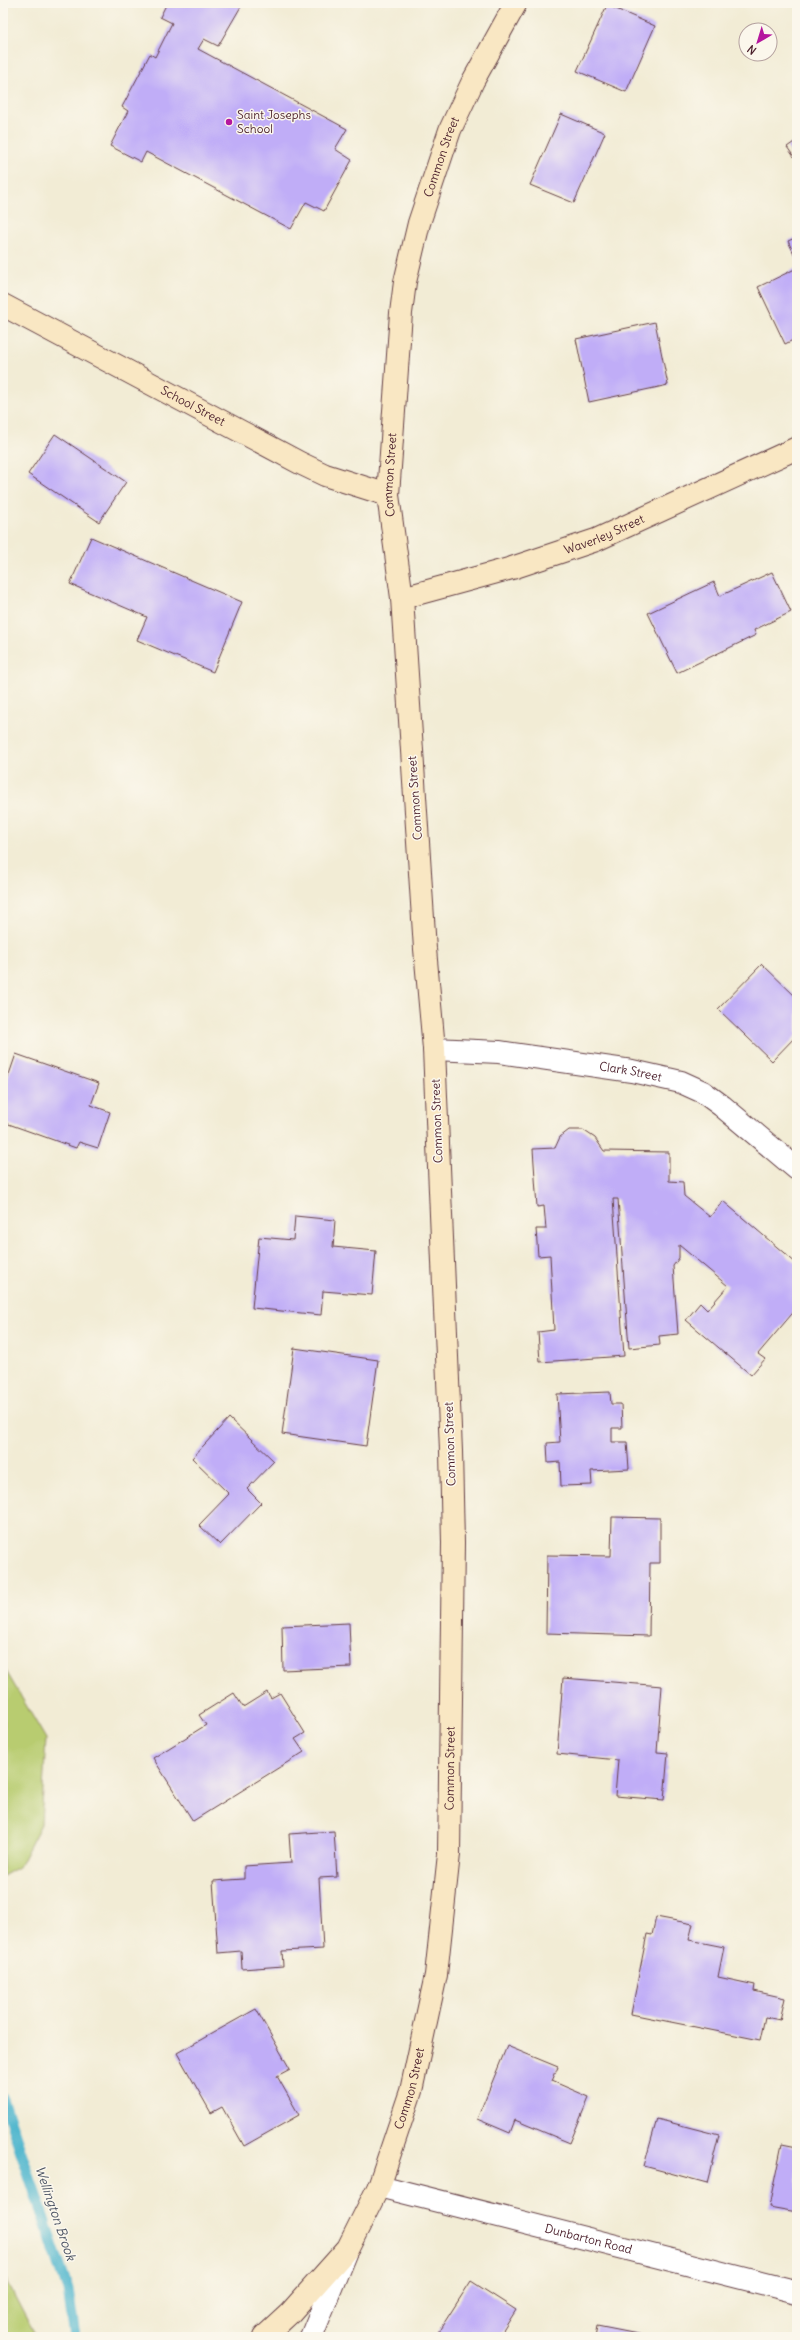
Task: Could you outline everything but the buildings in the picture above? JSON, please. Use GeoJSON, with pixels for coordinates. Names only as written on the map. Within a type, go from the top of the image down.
{"type":"FeatureCollection","features":[{"type":"Feature","properties":{"kind":"main road","name":"Common Street"},"geometry":{"type":"LineString","coordinates":[[264,2337],[290,2313],[348,2248],[379,2186],[411,2091],[436,1975],[449,1854],[453,1543],[451,1451],[434,1049],[425,949],[402,598],[388,495],[401,313],[405,282],[419,223],[450,130],[473,81],[516,3]]}},
{"type":"Feature","properties":{"kind":"main road","name":"School Street"},"geometry":{"type":"LineString","coordinates":[[3,304],[300,463],[325,475],[388,495]]}},
{"type":"Feature","properties":{"kind":"main road","name":"Waverley Street"},"geometry":{"type":"LineString","coordinates":[[402,598],[512,568],[596,540],[797,448]]}},
{"type":"Feature","properties":{"kind":"street","name":"Clark Street"},"geometry":{"type":"LineString","coordinates":[[434,1049],[499,1052],[632,1071],[681,1082],[703,1092],[722,1106],[797,1169]]}},
{"type":"Feature","properties":{"kind":"street","name":"Dunbarton Road"},"geometry":{"type":"LineString","coordinates":[[379,2186],[797,2292]]}},
{"type":"Feature","properties":{"kind":"street","name":"Common Street"},"geometry":{"type":"LineString","coordinates":[[311,2337],[348,2248]]}},
{"type":"Feature","properties":{"kind":"green space"},"geometry":{"type":"Polygon","coordinates":[[[3,1666],[46,1739],[41,1824],[19,1867],[3,1876],[3,1666]]]}},
{"type":"Feature","properties":{"kind":"green space"},"geometry":{"type":"Polygon","coordinates":[[[3,2274],[36,2337],[3,2337],[3,2274]]]}},
{"type":"Feature","properties":{"kind":"waterway","name":"Wellington Brook"},"geometry":{"type":"LineString","coordinates":[[3,2099],[68,2290],[75,2337]]}},
{"type":"Feature","properties":{"kind":"place","name":"Saint Josephs School"},"geometry":{"type":"Point","coordinates":[229,122]}}]}
